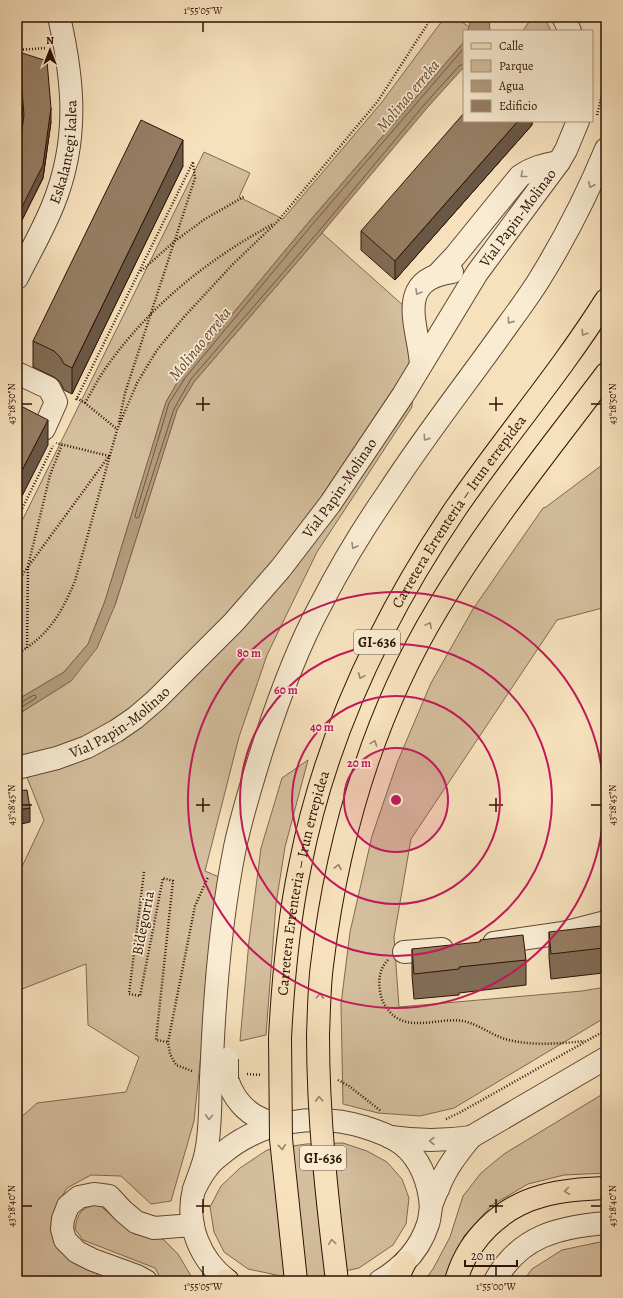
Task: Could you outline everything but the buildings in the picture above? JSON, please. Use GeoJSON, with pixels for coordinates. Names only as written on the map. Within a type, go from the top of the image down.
{"type":"FeatureCollection","features":[{"type":"Feature","properties":{"kind":"main road","name":"Carretera Errenteria – Irun errepidea"},"geometry":{"type":"LineString","coordinates":[[296,1281],[281,1139],[280,1038],[285,965],[291,916],[300,864],[328,760],[361,676],[405,590],[435,541],[479,476],[575,346],[606,300]]}},
{"type":"Feature","properties":{"kind":"main road","name":"Carretera Errenteria – Irun errepidea"},"geometry":{"type":"LineString","coordinates":[[337,1281],[321,1136],[318,1086],[318,1035],[322,966],[328,918],[349,821],[376,737],[395,692],[429,624],[461,570],[516,492],[606,374]]}},
{"type":"Feature","properties":{"kind":"main road"},"geometry":{"type":"LineString","coordinates":[[456,1281],[464,1258],[474,1243],[497,1219],[511,1209],[541,1196],[606,1188]]}},
{"type":"Feature","properties":{"kind":"street","name":"Eskalantegi kalea"},"geometry":{"type":"LineString","coordinates":[[17,278],[53,205],[62,180],[68,155],[72,102],[65,35],[59,17]]}},
{"type":"Feature","properties":{"kind":"street"},"geometry":{"type":"LineString","coordinates":[[563,17],[570,30]]}},
{"type":"Feature","properties":{"kind":"street","name":"Vial Papin-Molinao"},"geometry":{"type":"LineString","coordinates":[[17,768],[58,758],[87,747],[135,718],[156,700],[234,622],[281,568],[330,504],[403,396],[477,273],[559,162],[566,150],[578,122]]}},
{"type":"Feature","properties":{"kind":"street"},"geometry":{"type":"LineString","coordinates":[[283,1123],[264,1120],[243,1107],[236,1099],[220,1069],[219,954],[225,906],[235,847],[250,786],[273,714],[320,605],[354,544],[432,428],[538,282],[566,234],[606,150]]}},
{"type":"Feature","properties":{"kind":"street"},"geometry":{"type":"LineString","coordinates":[[421,364],[420,348],[413,310],[416,291],[427,280],[438,274],[456,256],[520,176],[532,168],[559,162]]}},
{"type":"Feature","properties":{"kind":"street"},"geometry":{"type":"LineString","coordinates":[[227,1281],[207,1261],[199,1247],[191,1213],[194,1190],[206,1151],[209,1122],[229,1015],[234,954],[250,849],[264,790],[284,726],[309,663],[366,552],[400,499],[548,292],[579,240],[606,187]]}},
{"type":"Feature","properties":{"kind":"street"},"geometry":{"type":"LineString","coordinates":[[438,274],[458,271],[477,273]]}},
{"type":"Feature","properties":{"kind":"street"},"geometry":{"type":"LineString","coordinates":[[17,373],[49,388],[56,402],[51,433]]}},
{"type":"Feature","properties":{"kind":"street"},"geometry":{"type":"LineString","coordinates":[[404,952],[471,946],[563,933],[606,922]]}},
{"type":"Feature","properties":{"kind":"street"},"geometry":{"type":"LineString","coordinates":[[431,1207],[438,1187],[447,1169],[458,1152],[471,1138],[606,1058]]}},
{"type":"Feature","properties":{"kind":"street"},"geometry":{"type":"LineString","coordinates":[[194,1190],[200,1177],[208,1166],[232,1146],[261,1130],[283,1123],[306,1120],[343,1122],[373,1130],[389,1137],[402,1145],[415,1158],[424,1173],[430,1190],[431,1207],[429,1222],[424,1237],[401,1272],[390,1275],[380,1281]]}},
{"type":"Feature","properties":{"kind":"street"},"geometry":{"type":"LineString","coordinates":[[389,1137],[429,1141],[471,1138]]}},
{"type":"Feature","properties":{"kind":"street"},"geometry":{"type":"LineString","coordinates":[[146,1281],[77,1252],[65,1240],[62,1229],[63,1219],[68,1206],[79,1197],[94,1194],[109,1196],[136,1222],[154,1228],[193,1225]]}},
{"type":"Feature","properties":{"kind":"street"},"geometry":{"type":"LineString","coordinates":[[495,1281],[511,1257],[526,1245],[544,1235],[564,1228],[606,1224]]}},
{"type":"Feature","properties":{"kind":"path"},"geometry":{"type":"LineString","coordinates":[[117,430],[137,383],[157,350],[233,264],[277,222],[378,101],[432,17]]}},
{"type":"Feature","properties":{"kind":"path"},"geometry":{"type":"LineString","coordinates":[[606,28],[606,44]]}},
{"type":"Feature","properties":{"kind":"path"},"geometry":{"type":"LineString","coordinates":[[17,50],[47,48],[65,35]]}},
{"type":"Feature","properties":{"kind":"path"},"geometry":{"type":"LineString","coordinates":[[17,654],[27,648],[52,625],[66,604],[75,581],[117,430],[125,393],[195,178],[193,162],[74,404]]}},
{"type":"Feature","properties":{"kind":"path"},"geometry":{"type":"LineString","coordinates":[[140,272],[175,241],[205,219],[245,196]]}},
{"type":"Feature","properties":{"kind":"path"},"geometry":{"type":"LineString","coordinates":[[85,403],[105,369],[127,340],[152,312],[180,285],[214,259],[277,222]]}},
{"type":"Feature","properties":{"kind":"path"},"geometry":{"type":"LineString","coordinates":[[77,398],[117,430]]}},
{"type":"Feature","properties":{"kind":"path"},"geometry":{"type":"LineString","coordinates":[[17,519],[51,433]]}},
{"type":"Feature","properties":{"kind":"path"},"geometry":{"type":"LineString","coordinates":[[27,648],[28,566],[50,476],[62,445]]}},
{"type":"Feature","properties":{"kind":"path"},"geometry":{"type":"LineString","coordinates":[[17,582],[109,456]]}},
{"type":"Feature","properties":{"kind":"path","name":"Bidegorria"},"geometry":{"type":"LineString","coordinates":[[144,872],[128,994],[140,996],[163,878],[174,881],[156,1040],[168,1042]]}},
{"type":"Feature","properties":{"kind":"path"},"geometry":{"type":"LineString","coordinates":[[404,952],[391,956],[383,964],[380,975],[379,990],[382,1002],[395,1018],[403,1021],[414,1022],[461,1021],[504,1038],[538,1044],[586,1041]]}},
{"type":"Feature","properties":{"kind":"green space"},"geometry":{"type":"Polygon","coordinates":[[[445,17],[455,17],[469,27],[468,30],[463,30],[463,43],[308,223],[181,376],[166,402],[105,601],[88,644],[64,672],[17,700],[17,531],[204,152],[250,173],[239,197],[283,219],[382,102],[445,17]]]}},
{"type":"Feature","properties":{"kind":"green space"},"geometry":{"type":"Polygon","coordinates":[[[532,17],[544,17],[550,30],[524,30],[532,17]]]}},
{"type":"Feature","properties":{"kind":"green space"},"geometry":{"type":"Polygon","coordinates":[[[322,233],[414,315],[412,407],[317,552],[267,655],[239,737],[205,871],[219,877],[206,975],[201,1053],[194,1121],[171,1201],[151,1204],[121,1176],[91,1175],[67,1188],[55,1208],[56,1238],[97,1273],[97,1281],[17,1281],[17,1121],[37,1103],[126,1092],[139,1057],[88,1025],[86,964],[17,991],[17,872],[19,873],[44,820],[26,775],[17,778],[17,715],[71,681],[115,605],[177,410],[194,382],[322,233]]]}},
{"type":"Feature","properties":{"kind":"green space"},"geometry":{"type":"Polygon","coordinates":[[[606,462],[606,607],[557,620],[411,839],[394,937],[399,1007],[582,991],[606,987],[606,1017],[454,1108],[420,1116],[378,1113],[343,1104],[341,1004],[350,932],[372,836],[397,763],[431,683],[473,609],[543,508],[606,462]]]}},
{"type":"Feature","properties":{"kind":"green space"},"geometry":{"type":"Polygon","coordinates":[[[308,760],[285,847],[276,904],[266,1035],[240,1041],[249,941],[261,848],[282,778],[308,760]]]}},
{"type":"Feature","properties":{"kind":"green space"},"geometry":{"type":"Polygon","coordinates":[[[606,1092],[606,1173],[564,1175],[528,1184],[492,1205],[464,1236],[446,1275],[445,1281],[424,1281],[433,1269],[450,1237],[463,1196],[481,1173],[504,1154],[606,1092]]]}},
{"type":"Feature","properties":{"kind":"green space"},"geometry":{"type":"Polygon","coordinates":[[[343,1143],[367,1151],[387,1162],[402,1179],[409,1198],[406,1224],[393,1245],[359,1268],[317,1277],[281,1276],[248,1269],[224,1252],[214,1232],[210,1207],[221,1186],[240,1168],[267,1150],[306,1144],[343,1143]]]}},
{"type":"Feature","properties":{"kind":"green space"},"geometry":{"type":"Polygon","coordinates":[[[98,1204],[134,1234],[163,1239],[178,1254],[194,1281],[162,1281],[155,1268],[83,1240],[75,1229],[77,1218],[84,1209],[98,1204]]]}},
{"type":"Feature","properties":{"kind":"green space"},"geometry":{"type":"Polygon","coordinates":[[[606,1242],[606,1281],[523,1281],[532,1269],[562,1250],[606,1242]]]}},
{"type":"Feature","properties":{"kind":"water"},"geometry":{"type":"Polygon","coordinates":[[[471,17],[489,17],[490,30],[468,30],[471,17]]]}},
{"type":"Feature","properties":{"kind":"water"},"geometry":{"type":"Polygon","coordinates":[[[463,43],[463,68],[427,108],[194,382],[177,410],[115,605],[97,648],[71,681],[17,715],[17,700],[64,672],[88,644],[105,601],[166,402],[181,376],[308,223],[463,43]]]}},
{"type":"Feature","properties":{"kind":"water label","name":"Molinao erreka"},"geometry":{"type":"Point","coordinates":[408,96]}},
{"type":"Feature","properties":{"kind":"water label","name":"Molinao erreka"},"geometry":{"type":"Point","coordinates":[200,344]}}]}
